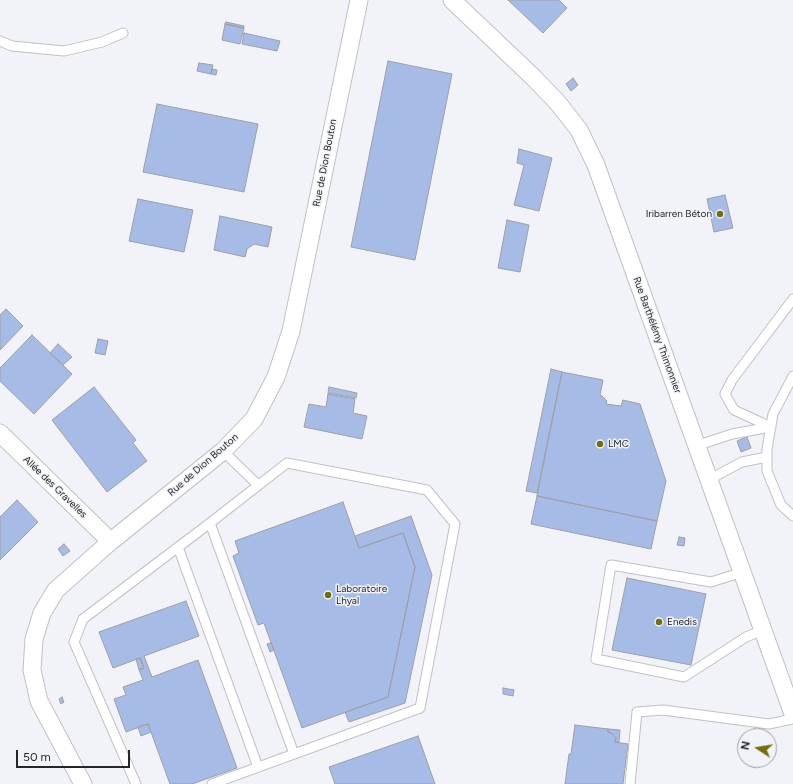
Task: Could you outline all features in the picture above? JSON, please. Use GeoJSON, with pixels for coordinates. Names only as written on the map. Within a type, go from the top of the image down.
{"type":"FeatureCollection","features":[{"type":"Feature","properties":{"kind":"street","name":"Rue Barthélémy Thimonnier"},"geometry":{"type":"LineString","coordinates":[[452,0],[534,78],[558,103],[579,130],[596,165],[696,446],[710,479],[793,714]]}},
{"type":"Feature","properties":{"kind":"street","name":"Rue de Dion Bouton"},"geometry":{"type":"LineString","coordinates":[[83,784],[38,702],[32,670],[34,639],[42,613],[56,590],[110,542],[223,451],[254,419],[276,377],[291,331],[360,1]]}},
{"type":"Feature","properties":{"kind":"street","name":"Allée des Gravelles"},"geometry":{"type":"LineString","coordinates":[[0,433],[110,542]]}},
{"type":"Feature","properties":{"kind":"lane"},"geometry":{"type":"LineString","coordinates":[[0,41],[12,46],[64,51],[102,42],[123,33]]}},
{"type":"Feature","properties":{"kind":"lane"},"geometry":{"type":"LineString","coordinates":[[771,427],[734,410],[725,394],[732,380],[793,299]]}},
{"type":"Feature","properties":{"kind":"lane"},"geometry":{"type":"LineString","coordinates":[[793,376],[774,414],[767,449],[767,471],[781,505],[793,516]]}},
{"type":"Feature","properties":{"kind":"lane"},"geometry":{"type":"LineString","coordinates":[[696,446],[732,434],[771,427]]}},
{"type":"Feature","properties":{"kind":"lane"},"geometry":{"type":"LineString","coordinates":[[223,451],[258,485]]}},
{"type":"Feature","properties":{"kind":"lane"},"geometry":{"type":"LineString","coordinates":[[710,479],[742,462],[767,457]]}},
{"type":"Feature","properties":{"kind":"lane"},"geometry":{"type":"LineString","coordinates":[[136,784],[74,642],[83,619],[287,463],[426,490],[455,524],[420,708],[212,784]]}},
{"type":"Feature","properties":{"kind":"lane"},"geometry":{"type":"LineString","coordinates":[[210,523],[294,754]]}},
{"type":"Feature","properties":{"kind":"lane"},"geometry":{"type":"LineString","coordinates":[[178,547],[258,767]]}},
{"type":"Feature","properties":{"kind":"lane"},"geometry":{"type":"LineString","coordinates":[[743,572],[711,582],[611,565],[596,659],[684,677],[746,638],[763,630]]}},
{"type":"Feature","properties":{"kind":"lane"},"geometry":{"type":"LineString","coordinates":[[630,784],[638,712],[663,710],[769,724],[793,719]]}},
{"type":"Feature","properties":{"kind":"building"},"geometry":{"type":"Polygon","coordinates":[[[508,0],[559,0],[567,8],[543,33],[508,0]]]}},
{"type":"Feature","properties":{"kind":"building"},"geometry":{"type":"Polygon","coordinates":[[[226,22],[244,26],[244,28],[225,24],[226,22]]]}},
{"type":"Feature","properties":{"kind":"building"},"geometry":{"type":"Polygon","coordinates":[[[225,24],[244,28],[240,44],[222,40],[225,24]]]}},
{"type":"Feature","properties":{"kind":"building"},"geometry":{"type":"Polygon","coordinates":[[[244,33],[280,41],[277,51],[242,44],[244,33]]]}},
{"type":"Feature","properties":{"kind":"building"},"geometry":{"type":"Polygon","coordinates":[[[388,61],[452,74],[415,260],[351,247],[388,61]]]}},
{"type":"Feature","properties":{"kind":"building"},"geometry":{"type":"Polygon","coordinates":[[[199,63],[213,65],[211,74],[197,71],[199,63]]]}},
{"type":"Feature","properties":{"kind":"building"},"geometry":{"type":"Polygon","coordinates":[[[212,69],[217,70],[216,75],[211,74],[212,69]]]}},
{"type":"Feature","properties":{"kind":"building"},"geometry":{"type":"Polygon","coordinates":[[[573,78],[578,85],[571,91],[566,84],[573,78]]]}},
{"type":"Feature","properties":{"kind":"building"},"geometry":{"type":"Polygon","coordinates":[[[157,104],[258,124],[244,192],[143,172],[157,104]]]}},
{"type":"Feature","properties":{"kind":"building"},"geometry":{"type":"Polygon","coordinates":[[[519,149],[552,158],[539,211],[514,205],[524,165],[517,163],[519,149]]]}},
{"type":"Feature","properties":{"kind":"building","name":"Iribarren Béton"},"geometry":{"type":"Polygon","coordinates":[[[725,195],[733,228],[714,232],[707,199],[725,195]]]}},
{"type":"Feature","properties":{"kind":"building"},"geometry":{"type":"Polygon","coordinates":[[[138,199],[193,210],[184,252],[129,241],[138,199]]]}},
{"type":"Feature","properties":{"kind":"building"},"geometry":{"type":"Polygon","coordinates":[[[220,216],[272,227],[268,247],[254,244],[247,249],[245,257],[214,250],[220,216]]]}},
{"type":"Feature","properties":{"kind":"building"},"geometry":{"type":"Polygon","coordinates":[[[507,220],[529,225],[520,272],[498,268],[507,220]]]}},
{"type":"Feature","properties":{"kind":"building"},"geometry":{"type":"Polygon","coordinates":[[[6,309],[23,326],[0,350],[0,315],[6,309]]]}},
{"type":"Feature","properties":{"kind":"building"},"geometry":{"type":"Polygon","coordinates":[[[32,335],[72,374],[34,414],[0,381],[0,368],[32,335]]]}},
{"type":"Feature","properties":{"kind":"building"},"geometry":{"type":"Polygon","coordinates":[[[98,339],[108,341],[105,355],[95,353],[98,339]]]}},
{"type":"Feature","properties":{"kind":"building"},"geometry":{"type":"Polygon","coordinates":[[[58,344],[72,357],[63,365],[50,353],[58,344]]]}},
{"type":"Feature","properties":{"kind":"building"},"geometry":{"type":"Polygon","coordinates":[[[551,369],[562,372],[537,493],[526,491],[551,369]]]}},
{"type":"Feature","properties":{"kind":"building","name":"LMC"},"geometry":{"type":"Polygon","coordinates":[[[562,372],[603,380],[600,395],[607,401],[606,404],[621,406],[623,400],[640,404],[666,481],[657,521],[537,496],[562,372]]]}},
{"type":"Feature","properties":{"kind":"building"},"geometry":{"type":"Polygon","coordinates":[[[94,387],[136,440],[133,443],[147,461],[107,492],[52,420],[94,387]]]}},
{"type":"Feature","properties":{"kind":"building"},"geometry":{"type":"Polygon","coordinates":[[[329,387],[357,393],[356,398],[328,393],[329,387]]]}},
{"type":"Feature","properties":{"kind":"building"},"geometry":{"type":"Polygon","coordinates":[[[328,394],[355,399],[353,413],[367,416],[362,439],[304,427],[309,404],[326,407],[328,394]]]}},
{"type":"Feature","properties":{"kind":"building"},"geometry":{"type":"Polygon","coordinates":[[[747,437],[751,448],[741,452],[737,441],[747,437]]]}},
{"type":"Feature","properties":{"kind":"building"},"geometry":{"type":"Polygon","coordinates":[[[537,496],[657,521],[651,549],[531,524],[537,496]]]}},
{"type":"Feature","properties":{"kind":"building"},"geometry":{"type":"Polygon","coordinates":[[[17,500],[38,522],[0,560],[0,517],[17,500]]]}},
{"type":"Feature","properties":{"kind":"building","name":"Laboratoire Lhyal"},"geometry":{"type":"Polygon","coordinates":[[[343,502],[359,548],[403,533],[415,567],[388,697],[302,728],[264,623],[258,625],[233,556],[239,553],[235,541],[343,502]]]}},
{"type":"Feature","properties":{"kind":"building"},"geometry":{"type":"Polygon","coordinates":[[[411,516],[432,575],[405,703],[349,722],[345,712],[388,697],[415,567],[403,533],[359,548],[355,536],[411,516]]]}},
{"type":"Feature","properties":{"kind":"building"},"geometry":{"type":"Polygon","coordinates":[[[679,537],[685,538],[684,546],[677,545],[679,537]]]}},
{"type":"Feature","properties":{"kind":"building"},"geometry":{"type":"Polygon","coordinates":[[[64,544],[70,551],[63,556],[58,549],[64,544]]]}},
{"type":"Feature","properties":{"kind":"building","name":"Enedis"},"geometry":{"type":"Polygon","coordinates":[[[627,578],[706,594],[691,665],[612,650],[627,578]]]}},
{"type":"Feature","properties":{"kind":"building"},"geometry":{"type":"Polygon","coordinates":[[[186,601],[199,636],[144,656],[152,677],[198,660],[237,768],[192,784],[170,784],[148,724],[126,732],[114,699],[126,695],[123,687],[143,680],[139,670],[144,668],[140,658],[113,668],[99,632],[186,601]]]}},
{"type":"Feature","properties":{"kind":"building"},"geometry":{"type":"Polygon","coordinates":[[[271,643],[274,650],[270,652],[267,644],[271,643]]]}},
{"type":"Feature","properties":{"kind":"building"},"geometry":{"type":"Polygon","coordinates":[[[140,658],[144,668],[139,670],[136,659],[140,658]]]}},
{"type":"Feature","properties":{"kind":"building"},"geometry":{"type":"Polygon","coordinates":[[[503,688],[514,690],[513,696],[503,694],[503,688]]]}},
{"type":"Feature","properties":{"kind":"building"},"geometry":{"type":"Polygon","coordinates":[[[62,697],[64,702],[61,704],[59,699],[62,697]]]}},
{"type":"Feature","properties":{"kind":"building"},"geometry":{"type":"Polygon","coordinates":[[[148,724],[151,732],[141,736],[138,727],[148,724]]]}},
{"type":"Feature","properties":{"kind":"building"},"geometry":{"type":"Polygon","coordinates":[[[575,725],[608,729],[608,732],[616,738],[615,742],[628,744],[623,784],[565,784],[575,725]]]}},
{"type":"Feature","properties":{"kind":"building"},"geometry":{"type":"Polygon","coordinates":[[[608,729],[620,730],[619,742],[615,742],[616,738],[608,732],[608,729]]]}},
{"type":"Feature","properties":{"kind":"building"},"geometry":{"type":"Polygon","coordinates":[[[418,736],[435,784],[335,784],[329,767],[418,736]]]}},
{"type":"Feature","properties":{"kind":"place","name":"Iribarren Béton"},"geometry":{"type":"Point","coordinates":[720,214]}},
{"type":"Feature","properties":{"kind":"place","name":"LMC"},"geometry":{"type":"Point","coordinates":[600,444]}},
{"type":"Feature","properties":{"kind":"place","name":"Laboratoire Lhyal"},"geometry":{"type":"Point","coordinates":[328,595]}},
{"type":"Feature","properties":{"kind":"place","name":"Enedis"},"geometry":{"type":"Point","coordinates":[659,622]}}]}
